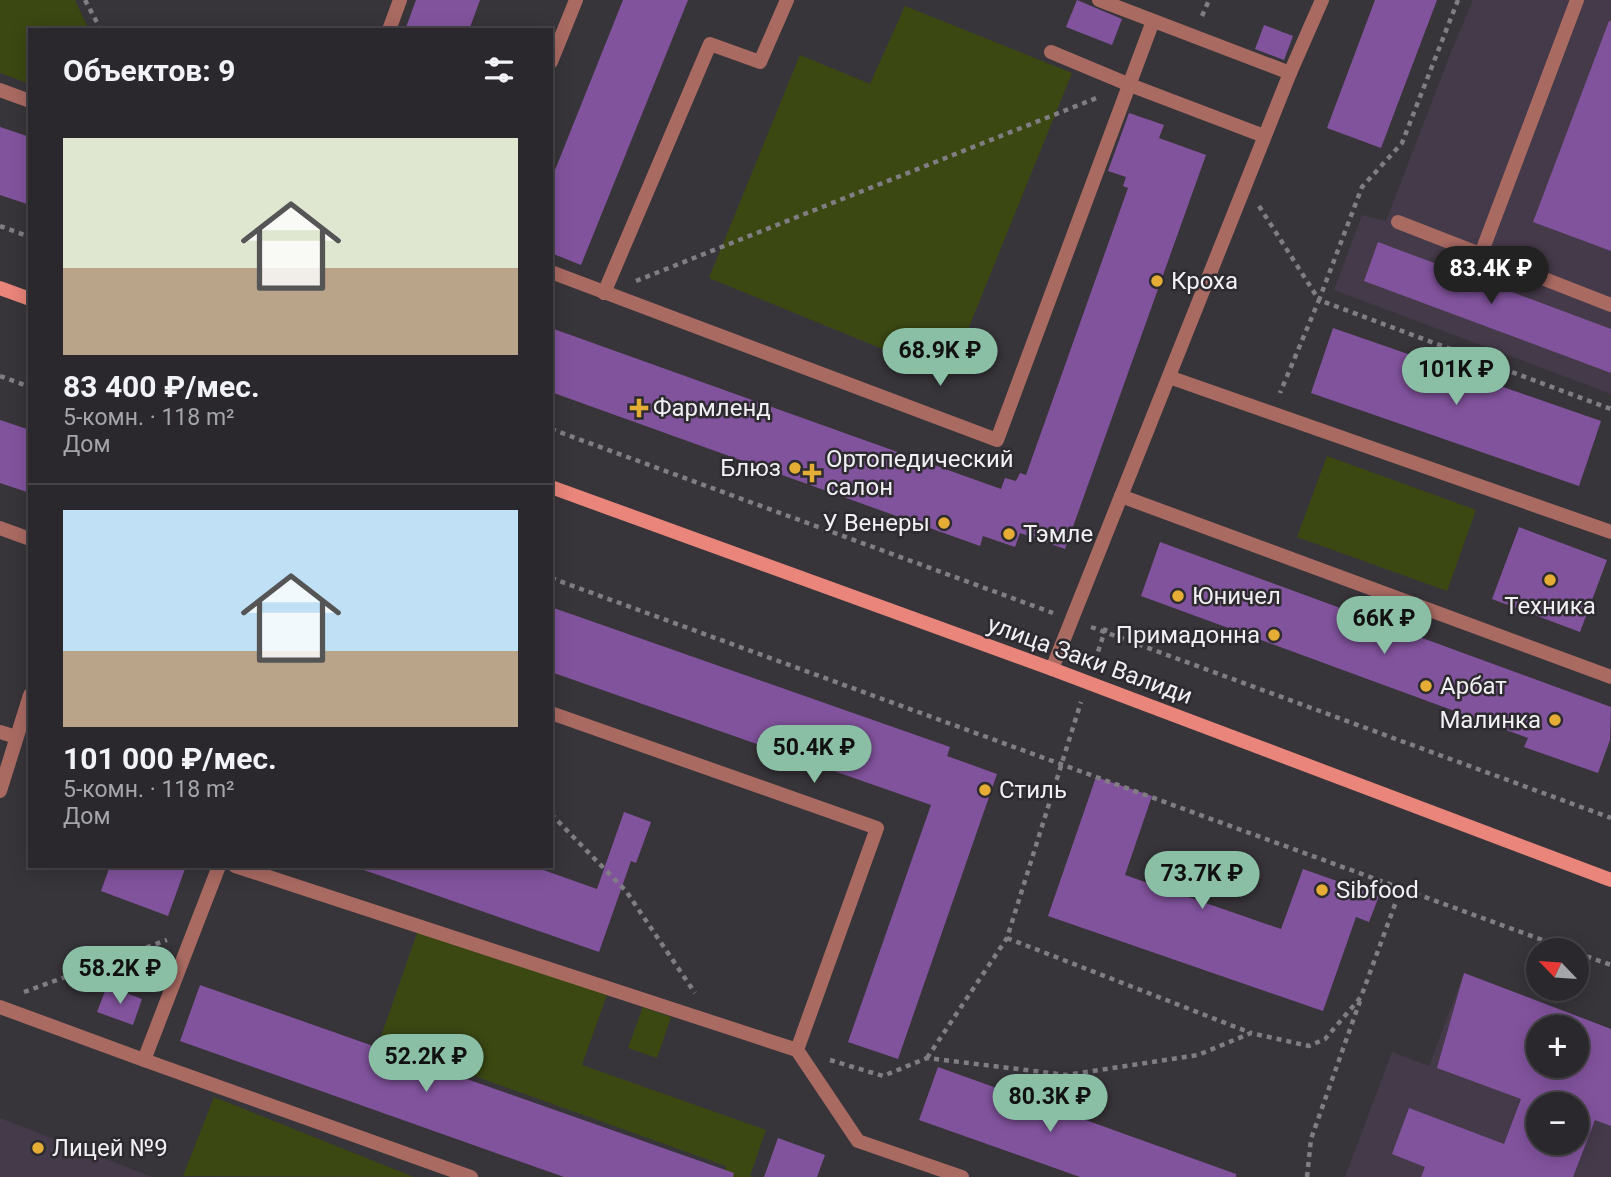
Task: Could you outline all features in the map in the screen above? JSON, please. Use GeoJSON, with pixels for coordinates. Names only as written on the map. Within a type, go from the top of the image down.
{"type":"FeatureCollection","features":[{"type":"Feature","properties":{"kind":"street"},"geometry":{"type":"LineString","coordinates":[[0,288],[28,298]]}},
{"type":"Feature","properties":{"kind":"street","name":"улица Заки Валиди"},"geometry":{"type":"LineString","coordinates":[[553,488],[1052,669],[1610,877]]}},
{"type":"Feature","properties":{"kind":"lane"},"geometry":{"type":"LineString","coordinates":[[389,28],[400,0]]}},
{"type":"Feature","properties":{"kind":"lane"},"geometry":{"type":"LineString","coordinates":[[553,57],[576,0]]}},
{"type":"Feature","properties":{"kind":"lane"},"geometry":{"type":"LineString","coordinates":[[604,293],[710,44],[760,62],[787,0]]}},
{"type":"Feature","properties":{"kind":"lane"},"geometry":{"type":"LineString","coordinates":[[1099,0],[1290,73]]}},
{"type":"Feature","properties":{"kind":"lane"},"geometry":{"type":"LineString","coordinates":[[1052,669],[1264,136],[1322,0]]}},
{"type":"Feature","properties":{"kind":"lane"},"geometry":{"type":"LineString","coordinates":[[1481,254],[1577,0]]}},
{"type":"Feature","properties":{"kind":"lane"},"geometry":{"type":"LineString","coordinates":[[553,273],[997,440],[1153,21]]}},
{"type":"Feature","properties":{"kind":"lane"},"geometry":{"type":"LineString","coordinates":[[1051,51],[1130,85],[1264,136]]}},
{"type":"Feature","properties":{"kind":"lane"},"geometry":{"type":"LineString","coordinates":[[0,90],[28,100]]}},
{"type":"Feature","properties":{"kind":"lane"},"geometry":{"type":"LineString","coordinates":[[1398,222],[1611,305]]}},
{"type":"Feature","properties":{"kind":"lane"},"geometry":{"type":"LineString","coordinates":[[1169,377],[1611,532]]}},
{"type":"Feature","properties":{"kind":"lane"},"geometry":{"type":"LineString","coordinates":[[1121,496],[1611,677]]}},
{"type":"Feature","properties":{"kind":"lane"},"geometry":{"type":"LineString","coordinates":[[0,528],[28,538]]}},
{"type":"Feature","properties":{"kind":"lane"},"geometry":{"type":"LineString","coordinates":[[0,791],[28,701]]}},
{"type":"Feature","properties":{"kind":"lane"},"geometry":{"type":"LineString","coordinates":[[553,714],[877,828],[797,1050]]}},
{"type":"Feature","properties":{"kind":"lane"},"geometry":{"type":"LineString","coordinates":[[0,732],[16,737]]}},
{"type":"Feature","properties":{"kind":"lane"},"geometry":{"type":"LineString","coordinates":[[144,1060],[218,868]]}},
{"type":"Feature","properties":{"kind":"lane"},"geometry":{"type":"LineString","coordinates":[[241,868],[797,1050],[858,1141],[962,1177]]}},
{"type":"Feature","properties":{"kind":"lane"},"geometry":{"type":"LineString","coordinates":[[0,1007],[471,1177]]}},
{"type":"Feature","properties":{"kind":"path"},"geometry":{"type":"LineString","coordinates":[[85,0],[100,28]]}},
{"type":"Feature","properties":{"kind":"path"},"geometry":{"type":"LineString","coordinates":[[604,293],[1130,85]]}},
{"type":"Feature","properties":{"kind":"path"},"geometry":{"type":"LineString","coordinates":[[1245,185],[1319,300],[1272,413]]}},
{"type":"Feature","properties":{"kind":"path"},"geometry":{"type":"LineString","coordinates":[[0,226],[28,236]]}},
{"type":"Feature","properties":{"kind":"path"},"geometry":{"type":"LineString","coordinates":[[0,376],[28,386]]}},
{"type":"Feature","properties":{"kind":"path"},"geometry":{"type":"LineString","coordinates":[[553,579],[1537,938]]}},
{"type":"Feature","properties":{"kind":"path"},"geometry":{"type":"LineString","coordinates":[[927,1058],[1007,938],[1060,764],[1107,624]]}},
{"type":"Feature","properties":{"kind":"path"},"geometry":{"type":"LineString","coordinates":[[553,816],[626,891],[716,1024]]}},
{"type":"Feature","properties":{"kind":"path"},"geometry":{"type":"LineString","coordinates":[[1307,1177],[1311,1139],[1401,888]]}},
{"type":"Feature","properties":{"kind":"path"},"geometry":{"type":"LineString","coordinates":[[13,996],[194,930]]}},
{"type":"Feature","properties":{"kind":"path"},"geometry":{"type":"LineString","coordinates":[[1007,938],[1251,1033],[1309,1046],[1325,1039],[1361,997]]}},
{"type":"Feature","properties":{"kind":"path"},"geometry":{"type":"LineString","coordinates":[[1589,957],[1611,965]]}},
{"type":"Feature","properties":{"kind":"path"},"geometry":{"type":"LineString","coordinates":[[797,1050],[883,1076],[927,1058],[1067,1075],[1198,1055],[1251,1033]]}},
{"type":"Feature","properties":{"kind":"shaded area"},"geometry":{"type":"Polygon","coordinates":[[[1473,0],[1611,0],[1611,394],[1334,290],[1362,215],[1386,221],[1473,0]]]}},
{"type":"Feature","properties":{"kind":"shaded area"},"geometry":{"type":"Polygon","coordinates":[[[1464,973],[1526,997],[1526,1001],[1538,1001],[1574,1015],[1526,1015],[1526,1078],[1589,1078],[1589,1021],[1611,1029],[1611,1177],[1345,1177],[1392,1052],[1429,1066],[1464,973]]]}},
{"type":"Feature","properties":{"kind":"shaded area","name":"Лицей №9"},"geometry":{"type":"Polygon","coordinates":[[[0,1118],[152,1177],[0,1177],[0,1118]]]}},
{"type":"Feature","properties":{"kind":"green space"},"geometry":{"type":"Polygon","coordinates":[[[0,0],[75,0],[88,28],[28,28],[28,83],[0,73],[0,0]]]}},
{"type":"Feature","properties":{"kind":"green space"},"geometry":{"type":"Polygon","coordinates":[[[905,6],[1072,73],[949,376],[709,278],[800,55],[870,84],[905,6]]]}},
{"type":"Feature","properties":{"kind":"green space"},"geometry":{"type":"Polygon","coordinates":[[[1327,456],[1476,510],[1447,591],[1297,537],[1327,456]]]}},
{"type":"Feature","properties":{"kind":"green space"},"geometry":{"type":"Polygon","coordinates":[[[421,922],[609,989],[582,1065],[766,1130],[750,1176],[753,1177],[723,1177],[726,1166],[379,1042],[421,922]]]}},
{"type":"Feature","properties":{"kind":"green space"},"geometry":{"type":"Polygon","coordinates":[[[643,1007],[671,1017],[657,1058],[628,1048],[643,1007]]]}},
{"type":"Feature","properties":{"kind":"green space"},"geometry":{"type":"Polygon","coordinates":[[[214,1097],[414,1177],[183,1176],[214,1097]]]}},
{"type":"Feature","properties":{"kind":"building"},"geometry":{"type":"Polygon","coordinates":[[[416,0],[480,0],[470,28],[406,28],[416,0]]]}},
{"type":"Feature","properties":{"kind":"building"},"geometry":{"type":"Polygon","coordinates":[[[623,0],[688,0],[581,265],[553,254],[553,175],[623,0]]]}},
{"type":"Feature","properties":{"kind":"building"},"geometry":{"type":"Polygon","coordinates":[[[1077,0],[1122,19],[1112,45],[1066,27],[1077,0]]]}},
{"type":"Feature","properties":{"kind":"building"},"geometry":{"type":"Polygon","coordinates":[[[1375,0],[1437,0],[1381,148],[1327,128],[1375,0]]]}},
{"type":"Feature","properties":{"kind":"building"},"geometry":{"type":"Polygon","coordinates":[[[1611,21],[1611,251],[1533,222],[1611,21]]]}},
{"type":"Feature","properties":{"kind":"building"},"geometry":{"type":"Polygon","coordinates":[[[1264,25],[1293,36],[1284,60],[1255,49],[1264,25]]]}},
{"type":"Feature","properties":{"kind":"building"},"geometry":{"type":"Polygon","coordinates":[[[1129,113],[1164,125],[1159,138],[1206,155],[1065,549],[1020,533],[1015,547],[983,536],[980,546],[553,393],[553,329],[1001,489],[1005,478],[1016,481],[1020,473],[1026,475],[1128,188],[1123,186],[1126,177],[1108,171],[1129,113]]]}},
{"type":"Feature","properties":{"kind":"building"},"geometry":{"type":"Polygon","coordinates":[[[0,127],[28,136],[28,204],[0,195],[0,127]]]}},
{"type":"Feature","properties":{"kind":"building"},"geometry":{"type":"Polygon","coordinates":[[[1378,242],[1611,329],[1611,373],[1364,281],[1378,242]]]}},
{"type":"Feature","properties":{"kind":"building"},"geometry":{"type":"Polygon","coordinates":[[[1333,328],[1601,421],[1579,486],[1311,393],[1333,328]]]}},
{"type":"Feature","properties":{"kind":"building"},"geometry":{"type":"Polygon","coordinates":[[[0,420],[28,429],[28,492],[0,483],[0,420]]]}},
{"type":"Feature","properties":{"kind":"building","name":"Техника"},"geometry":{"type":"Polygon","coordinates":[[[1519,527],[1607,560],[1580,632],[1492,599],[1519,527]]]}},
{"type":"Feature","properties":{"kind":"building"},"geometry":{"type":"Polygon","coordinates":[[[1160,542],[1611,707],[1610,740],[1598,773],[1524,747],[1528,738],[1141,596],[1160,542]]]}},
{"type":"Feature","properties":{"kind":"building"},"geometry":{"type":"Polygon","coordinates":[[[553,608],[950,747],[947,756],[997,774],[898,1059],[848,1042],[931,805],[553,673],[553,608]]]}},
{"type":"Feature","properties":{"kind":"building"},"geometry":{"type":"Polygon","coordinates":[[[1096,777],[1152,796],[1125,875],[1281,929],[1303,869],[1379,896],[1369,922],[1356,917],[1323,1011],[1048,916],[1096,777]]]}},
{"type":"Feature","properties":{"kind":"building"},"geometry":{"type":"Polygon","coordinates":[[[624,812],[651,822],[636,863],[631,861],[599,952],[364,868],[538,868],[597,889],[624,812]]]}},
{"type":"Feature","properties":{"kind":"building"},"geometry":{"type":"Polygon","coordinates":[[[109,868],[185,868],[168,916],[101,891],[109,868]]]}},
{"type":"Feature","properties":{"kind":"building"},"geometry":{"type":"Polygon","coordinates":[[[1464,973],[1526,997],[1526,1001],[1538,1001],[1574,1015],[1526,1015],[1526,1078],[1589,1078],[1589,1021],[1611,1029],[1611,1126],[1595,1120],[1589,1136],[1589,1092],[1526,1092],[1526,1155],[1581,1155],[1573,1177],[1421,1177],[1425,1167],[1392,1154],[1409,1108],[1504,1144],[1521,1099],[1437,1068],[1464,973]]]}},
{"type":"Feature","properties":{"kind":"building"},"geometry":{"type":"Polygon","coordinates":[[[200,985],[734,1173],[733,1177],[564,1177],[180,1041],[200,985]]]}},
{"type":"Feature","properties":{"kind":"building"},"geometry":{"type":"Polygon","coordinates":[[[107,986],[142,999],[133,1025],[97,1012],[107,986]]]}},
{"type":"Feature","properties":{"kind":"building"},"geometry":{"type":"Polygon","coordinates":[[[938,1067],[1236,1174],[1236,1177],[1080,1177],[919,1120],[938,1067]]]}},
{"type":"Feature","properties":{"kind":"building"},"geometry":{"type":"Polygon","coordinates":[[[778,1138],[825,1155],[817,1177],[764,1177],[778,1138]]]}},
{"type":"Feature","properties":{"kind":"place","name":"Кроха"},"geometry":{"type":"Point","coordinates":[1157,281]}},
{"type":"Feature","properties":{"kind":"place","name":"Фармленд"},"geometry":{"type":"Point","coordinates":[639,408]}},
{"type":"Feature","properties":{"kind":"place","name":"Блюз"},"geometry":{"type":"Point","coordinates":[795,468]}},
{"type":"Feature","properties":{"kind":"place","name":"Ортопедический салон"},"geometry":{"type":"Point","coordinates":[812,473]}},
{"type":"Feature","properties":{"kind":"place","name":"У Венеры"},"geometry":{"type":"Point","coordinates":[944,523]}},
{"type":"Feature","properties":{"kind":"place","name":"Тэмле"},"geometry":{"type":"Point","coordinates":[1009,534]}},
{"type":"Feature","properties":{"kind":"place","name":"Техника"},"geometry":{"type":"Point","coordinates":[1550,580]}},
{"type":"Feature","properties":{"kind":"place","name":"Юничел"},"geometry":{"type":"Point","coordinates":[1178,596]}},
{"type":"Feature","properties":{"kind":"place","name":"Примадонна"},"geometry":{"type":"Point","coordinates":[1274,635]}},
{"type":"Feature","properties":{"kind":"place","name":"Арбат"},"geometry":{"type":"Point","coordinates":[1426,686]}},
{"type":"Feature","properties":{"kind":"place","name":"Малинка"},"geometry":{"type":"Point","coordinates":[1555,720]}},
{"type":"Feature","properties":{"kind":"place","name":"Стиль"},"geometry":{"type":"Point","coordinates":[985,790]}},
{"type":"Feature","properties":{"kind":"place","name":"Sibfood"},"geometry":{"type":"Point","coordinates":[1322,890]}},
{"type":"Feature","properties":{"kind":"place","name":"Лицей №9"},"geometry":{"type":"Point","coordinates":[38,1148]}}]}
